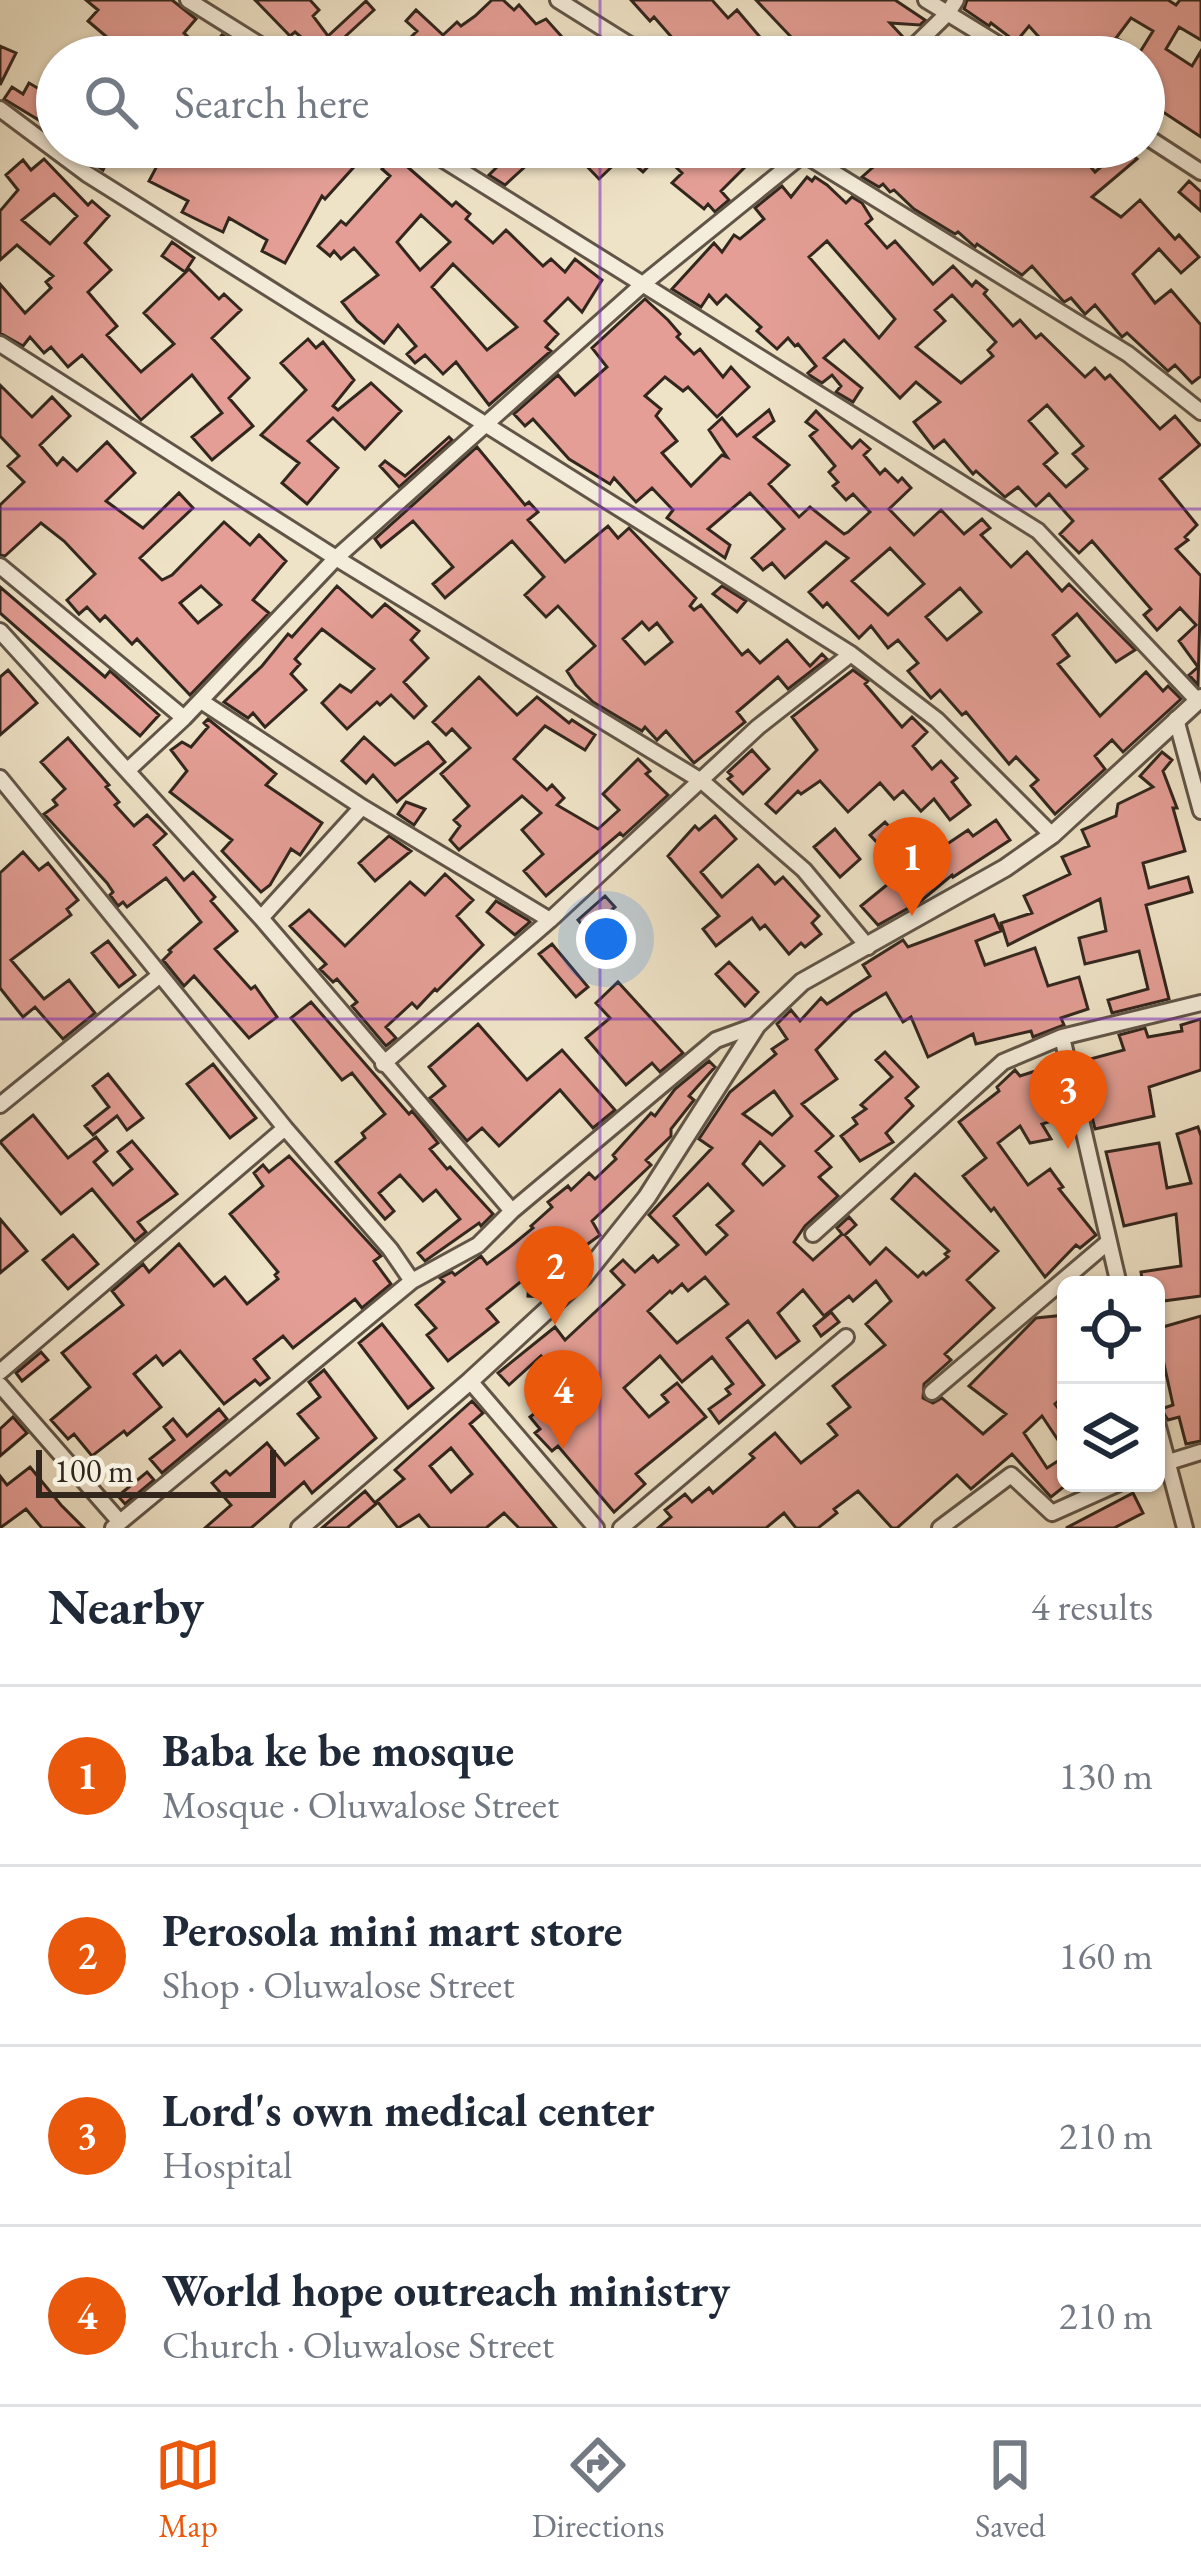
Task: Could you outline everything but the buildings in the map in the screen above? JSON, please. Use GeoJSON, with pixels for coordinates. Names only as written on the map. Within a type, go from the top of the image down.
{"type":"FeatureCollection","features":[{"type":"Feature","properties":{"kind":"street"},"geometry":{"type":"LineString","coordinates":[[188,0],[245,36]]}},
{"type":"Feature","properties":{"kind":"street"},"geometry":{"type":"LineString","coordinates":[[558,0],[615,36]]}},
{"type":"Feature","properties":{"kind":"street"},"geometry":{"type":"LineString","coordinates":[[926,0],[952,7],[991,36]]}},
{"type":"Feature","properties":{"kind":"street"},"geometry":{"type":"LineString","coordinates":[[924,36],[952,7]]}},
{"type":"Feature","properties":{"kind":"street"},"geometry":{"type":"LineString","coordinates":[[0,109],[36,136]]}},
{"type":"Feature","properties":{"kind":"street"},"geometry":{"type":"LineString","coordinates":[[1165,149],[1201,172]]}},
{"type":"Feature","properties":{"kind":"street"},"geometry":{"type":"LineString","coordinates":[[79,168],[851,654],[937,720],[1052,835]]}},
{"type":"Feature","properties":{"kind":"street"},"geometry":{"type":"LineString","coordinates":[[300,1528],[584,1276],[616,1238],[757,1025],[802,982],[1005,868],[1052,835],[1199,699],[1038,531],[457,168]]}},
{"type":"Feature","properties":{"kind":"street"},"geometry":{"type":"LineString","coordinates":[[128,770],[336,558],[643,284],[782,168]]}},
{"type":"Feature","properties":{"kind":"street"},"geometry":{"type":"LineString","coordinates":[[832,168],[1128,354],[1201,412]]}},
{"type":"Feature","properties":{"kind":"street"},"geometry":{"type":"LineString","coordinates":[[0,344],[336,558],[703,782],[803,870],[868,947]]}},
{"type":"Feature","properties":{"kind":"street"},"geometry":{"type":"LineString","coordinates":[[0,566],[184,718]]}},
{"type":"Feature","properties":{"kind":"street"},"geometry":{"type":"LineString","coordinates":[[0,631],[261,919],[512,1211]]}},
{"type":"Feature","properties":{"kind":"street"},"geometry":{"type":"LineString","coordinates":[[383,1064],[550,920],[758,727],[851,654]]}},
{"type":"Feature","properties":{"kind":"street"},"geometry":{"type":"LineString","coordinates":[[201,700],[362,807],[550,920]]}},
{"type":"Feature","properties":{"kind":"street"},"geometry":{"type":"LineString","coordinates":[[1176,719],[1201,811]]}},
{"type":"Feature","properties":{"kind":"street"},"geometry":{"type":"LineString","coordinates":[[0,778],[412,1281]]}},
{"type":"Feature","properties":{"kind":"street"},"geometry":{"type":"LineString","coordinates":[[261,919],[362,807]]}},
{"type":"Feature","properties":{"kind":"street"},"geometry":{"type":"LineString","coordinates":[[2,1098],[160,976]]}},
{"type":"Feature","properties":{"kind":"street"},"geometry":{"type":"LineString","coordinates":[[813,1234],[1003,1062],[1061,1037],[1201,1003]]}},
{"type":"Feature","properties":{"kind":"street"},"geometry":{"type":"LineString","coordinates":[[0,1385],[116,1525],[412,1281],[500,1228],[512,1211],[716,1040],[757,1025]]}},
{"type":"Feature","properties":{"kind":"street"},"geometry":{"type":"LineString","coordinates":[[1061,1037],[1116,1276]]}},
{"type":"Feature","properties":{"kind":"street"},"geometry":{"type":"LineString","coordinates":[[0,1372],[285,1128]]}},
{"type":"Feature","properties":{"kind":"street"},"geometry":{"type":"LineString","coordinates":[[932,1392],[1107,1243]]}},
{"type":"Feature","properties":{"kind":"street"},"geometry":{"type":"LineString","coordinates":[[620,1528],[846,1336]]}},
{"type":"Feature","properties":{"kind":"street"},"geometry":{"type":"LineString","coordinates":[[470,1381],[596,1528]]}},
{"type":"Feature","properties":{"kind":"street"},"geometry":{"type":"LineString","coordinates":[[1165,1463],[1201,1452]]}},
{"type":"Feature","properties":{"kind":"street"},"geometry":{"type":"LineString","coordinates":[[1165,1472],[1185,1528]]}},
{"type":"Feature","properties":{"kind":"street"},"geometry":{"type":"LineString","coordinates":[[940,1528],[1011,1475],[1052,1513],[1099,1492]]}},
{"type":"Feature","properties":{"kind":"place","name":"Baba ke be mosque"},"geometry":{"type":"Point","coordinates":[912,916]}},
{"type":"Feature","properties":{"kind":"place","name":"Lord's own medical center"},"geometry":{"type":"Point","coordinates":[1068,1149]}},
{"type":"Feature","properties":{"kind":"place","name":"Perosola mini mart store"},"geometry":{"type":"Point","coordinates":[555,1325]}},
{"type":"Feature","properties":{"kind":"place","name":"World hope outreach ministry"},"geometry":{"type":"Point","coordinates":[563,1449]}}]}
